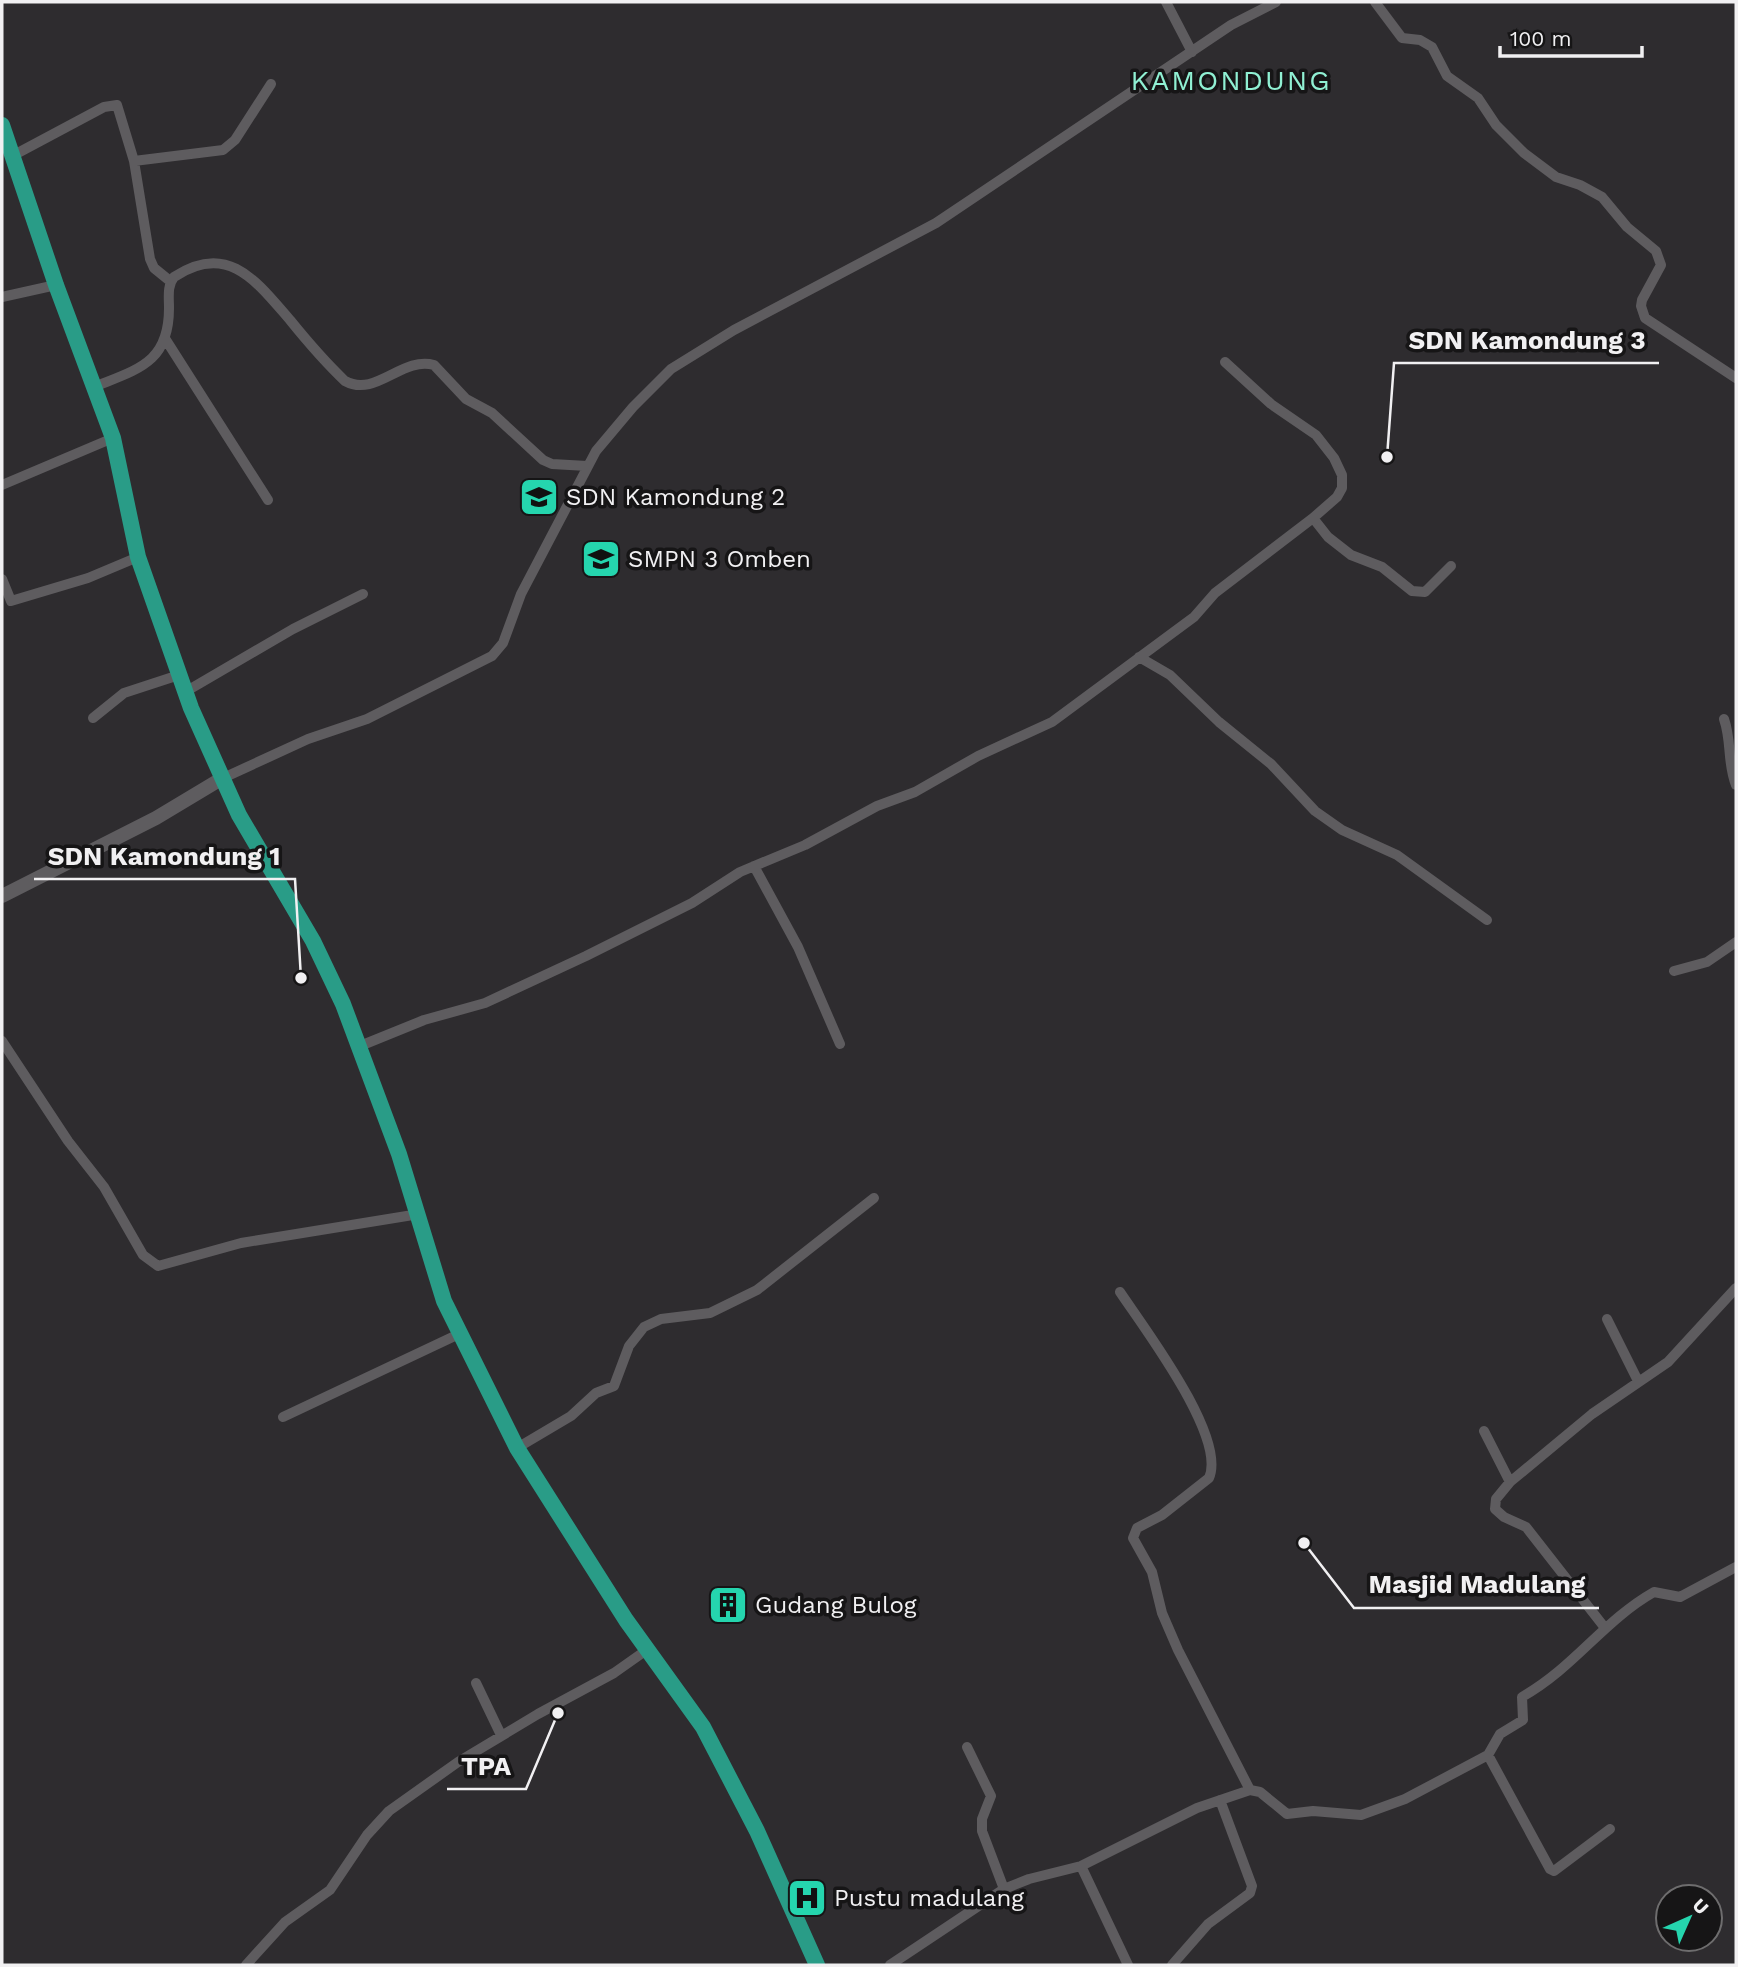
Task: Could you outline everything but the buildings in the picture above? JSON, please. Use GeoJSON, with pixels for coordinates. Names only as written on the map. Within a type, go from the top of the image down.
{"type":"FeatureCollection","features":[{"type":"Feature","properties":{"kind":"main road"},"geometry":{"type":"LineString","coordinates":[[2,125],[56,285],[113,439],[138,557],[179,675],[221,779],[324,963],[360,1046],[419,1214],[430,1262],[459,1334],[517,1448],[648,1648],[704,1727],[757,1831],[817,1965]]}},
{"type":"Feature","properties":{"kind":"street"},"geometry":{"type":"LineString","coordinates":[[1166,2],[1192,52]]}},
{"type":"Feature","properties":{"kind":"street"},"geometry":{"type":"LineString","coordinates":[[2,897],[156,818],[221,779],[308,739],[367,719],[497,652],[522,594],[587,466],[617,425],[657,381],[681,361],[936,223],[1231,25],[1276,2]]}},
{"type":"Feature","properties":{"kind":"street"},"geometry":{"type":"LineString","coordinates":[[1376,2],[1402,38],[1420,40],[1432,47],[1447,76],[1478,98],[1496,125],[1524,153],[1556,177],[1580,185],[1602,197],[1627,227],[1649,245],[1661,265],[1642,300],[1645,318],[1736,378]]}},
{"type":"Feature","properties":{"kind":"street"},"geometry":{"type":"LineString","coordinates":[[134,161],[223,150],[235,140],[271,84]]}},
{"type":"Feature","properties":{"kind":"street"},"geometry":{"type":"LineString","coordinates":[[14,155],[114,103],[119,108],[134,161],[150,259],[154,268],[170,281]]}},
{"type":"Feature","properties":{"kind":"street"},"geometry":{"type":"LineString","coordinates":[[94,387],[148,362],[166,340],[170,281],[179,273],[215,262],[239,269],[266,292],[345,381],[353,385],[370,384],[415,364],[434,365],[466,399],[492,413],[543,460],[552,464],[587,466]]}},
{"type":"Feature","properties":{"kind":"street"},"geometry":{"type":"LineString","coordinates":[[2,297],[56,285]]}},
{"type":"Feature","properties":{"kind":"street"},"geometry":{"type":"LineString","coordinates":[[166,340],[268,500]]}},
{"type":"Feature","properties":{"kind":"street"},"geometry":{"type":"LineString","coordinates":[[360,1046],[424,1020],[498,998],[673,914],[754,866],[805,845],[877,806],[915,792],[978,755],[1052,722],[1194,617],[1215,593],[1313,519],[1337,497],[1342,488],[1342,475],[1334,458],[1316,435],[1271,404],[1225,362]]}},
{"type":"Feature","properties":{"kind":"street"},"geometry":{"type":"LineString","coordinates":[[2,485],[113,439]]}},
{"type":"Feature","properties":{"kind":"street"},"geometry":{"type":"LineString","coordinates":[[1313,519],[1341,548],[1382,567],[1412,591],[1425,592],[1451,566]]}},
{"type":"Feature","properties":{"kind":"street"},"geometry":{"type":"LineString","coordinates":[[2,579],[6,603],[88,578],[138,557]]}},
{"type":"Feature","properties":{"kind":"street"},"geometry":{"type":"LineString","coordinates":[[186,692],[293,629],[363,594]]}},
{"type":"Feature","properties":{"kind":"street"},"geometry":{"type":"LineString","coordinates":[[1139,657],[1170,675],[1227,729],[1271,764],[1315,811],[1342,830],[1397,855],[1487,920]]}},
{"type":"Feature","properties":{"kind":"street"},"geometry":{"type":"LineString","coordinates":[[93,718],[124,693],[179,675]]}},
{"type":"Feature","properties":{"kind":"street"},"geometry":{"type":"LineString","coordinates":[[1724,719],[1729,735],[1728,760],[1736,785]]}},
{"type":"Feature","properties":{"kind":"street"},"geometry":{"type":"LineString","coordinates":[[754,866],[798,947],[840,1044]]}},
{"type":"Feature","properties":{"kind":"street"},"geometry":{"type":"LineString","coordinates":[[1674,971],[1707,962],[1736,942]]}},
{"type":"Feature","properties":{"kind":"street"},"geometry":{"type":"LineString","coordinates":[[2,1041],[62,1132],[104,1186],[143,1255],[158,1266],[251,1241],[419,1214]]}},
{"type":"Feature","properties":{"kind":"street"},"geometry":{"type":"LineString","coordinates":[[517,1448],[571,1416],[596,1393],[614,1386],[629,1346],[644,1327],[660,1319],[710,1313],[757,1290],[874,1198]]}},
{"type":"Feature","properties":{"kind":"street"},"geometry":{"type":"LineString","coordinates":[[1605,1628],[1526,1527],[1504,1517],[1495,1509],[1496,1499],[1510,1482],[1592,1414],[1668,1362],[1687,1345],[1736,1289]]}},
{"type":"Feature","properties":{"kind":"street"},"geometry":{"type":"LineString","coordinates":[[1119,1292],[1166,1360],[1212,1450],[1209,1478],[1161,1515],[1136,1528],[1133,1538],[1152,1572],[1162,1613],[1178,1650],[1251,1790]]}},
{"type":"Feature","properties":{"kind":"street"},"geometry":{"type":"LineString","coordinates":[[1607,1319],[1638,1381]]}},
{"type":"Feature","properties":{"kind":"street"},"geometry":{"type":"LineString","coordinates":[[283,1418],[459,1334]]}},
{"type":"Feature","properties":{"kind":"street"},"geometry":{"type":"LineString","coordinates":[[1484,1431],[1510,1482]]}},
{"type":"Feature","properties":{"kind":"street"},"geometry":{"type":"LineString","coordinates":[[890,1965],[1003,1889],[1029,1879],[1081,1866],[1220,1800],[1251,1790],[1260,1792],[1287,1814],[1313,1811],[1361,1815],[1405,1799],[1488,1755],[1500,1734],[1523,1720],[1522,1697],[1546,1683],[1581,1655],[1605,1628],[1654,1592],[1680,1597],[1736,1567]]}},
{"type":"Feature","properties":{"kind":"street"},"geometry":{"type":"LineString","coordinates":[[246,1965],[285,1922],[330,1890],[367,1835],[389,1811],[502,1735],[614,1673],[648,1648]]}},
{"type":"Feature","properties":{"kind":"street"},"geometry":{"type":"LineString","coordinates":[[476,1683],[502,1735]]}},
{"type":"Feature","properties":{"kind":"street"},"geometry":{"type":"LineString","coordinates":[[967,1747],[991,1796],[982,1819],[982,1831],[1003,1889]]}},
{"type":"Feature","properties":{"kind":"street"},"geometry":{"type":"LineString","coordinates":[[1488,1755],[1550,1869],[1554,1871],[1565,1866],[1610,1829]]}},
{"type":"Feature","properties":{"kind":"street"},"geometry":{"type":"LineString","coordinates":[[1172,1965],[1208,1924],[1250,1893],[1252,1886],[1220,1800]]}},
{"type":"Feature","properties":{"kind":"street"},"geometry":{"type":"LineString","coordinates":[[1081,1866],[1128,1965]]}},
{"type":"Feature","properties":{"kind":"street"},"geometry":{"type":"LineString","coordinates":[[257,1955],[263,1965]]}},
{"type":"Feature","properties":{"kind":"place","name":"SDN Kamondung 3"},"geometry":{"type":"Point","coordinates":[1387,457]}},
{"type":"Feature","properties":{"kind":"place","name":"SDN Kamondung 2"},"geometry":{"type":"Point","coordinates":[539,497]}},
{"type":"Feature","properties":{"kind":"place","name":"SMPN 3 Omben"},"geometry":{"type":"Point","coordinates":[601,559]}},
{"type":"Feature","properties":{"kind":"place","name":"SDN Kamondung 1"},"geometry":{"type":"Point","coordinates":[301,978]}},
{"type":"Feature","properties":{"kind":"place","name":"Masjid Madulang"},"geometry":{"type":"Point","coordinates":[1304,1543]}},
{"type":"Feature","properties":{"kind":"place","name":"Gudang Bulog"},"geometry":{"type":"Point","coordinates":[728,1605]}},
{"type":"Feature","properties":{"kind":"place","name":"TPA"},"geometry":{"type":"Point","coordinates":[558,1713]}},
{"type":"Feature","properties":{"kind":"place","name":"Pustu madulang"},"geometry":{"type":"Point","coordinates":[807,1898]}},
{"type":"Feature","properties":{"kind":"district","name":"KAMONDUNG"},"geometry":{"type":"Point","coordinates":[1231,80]}}]}
